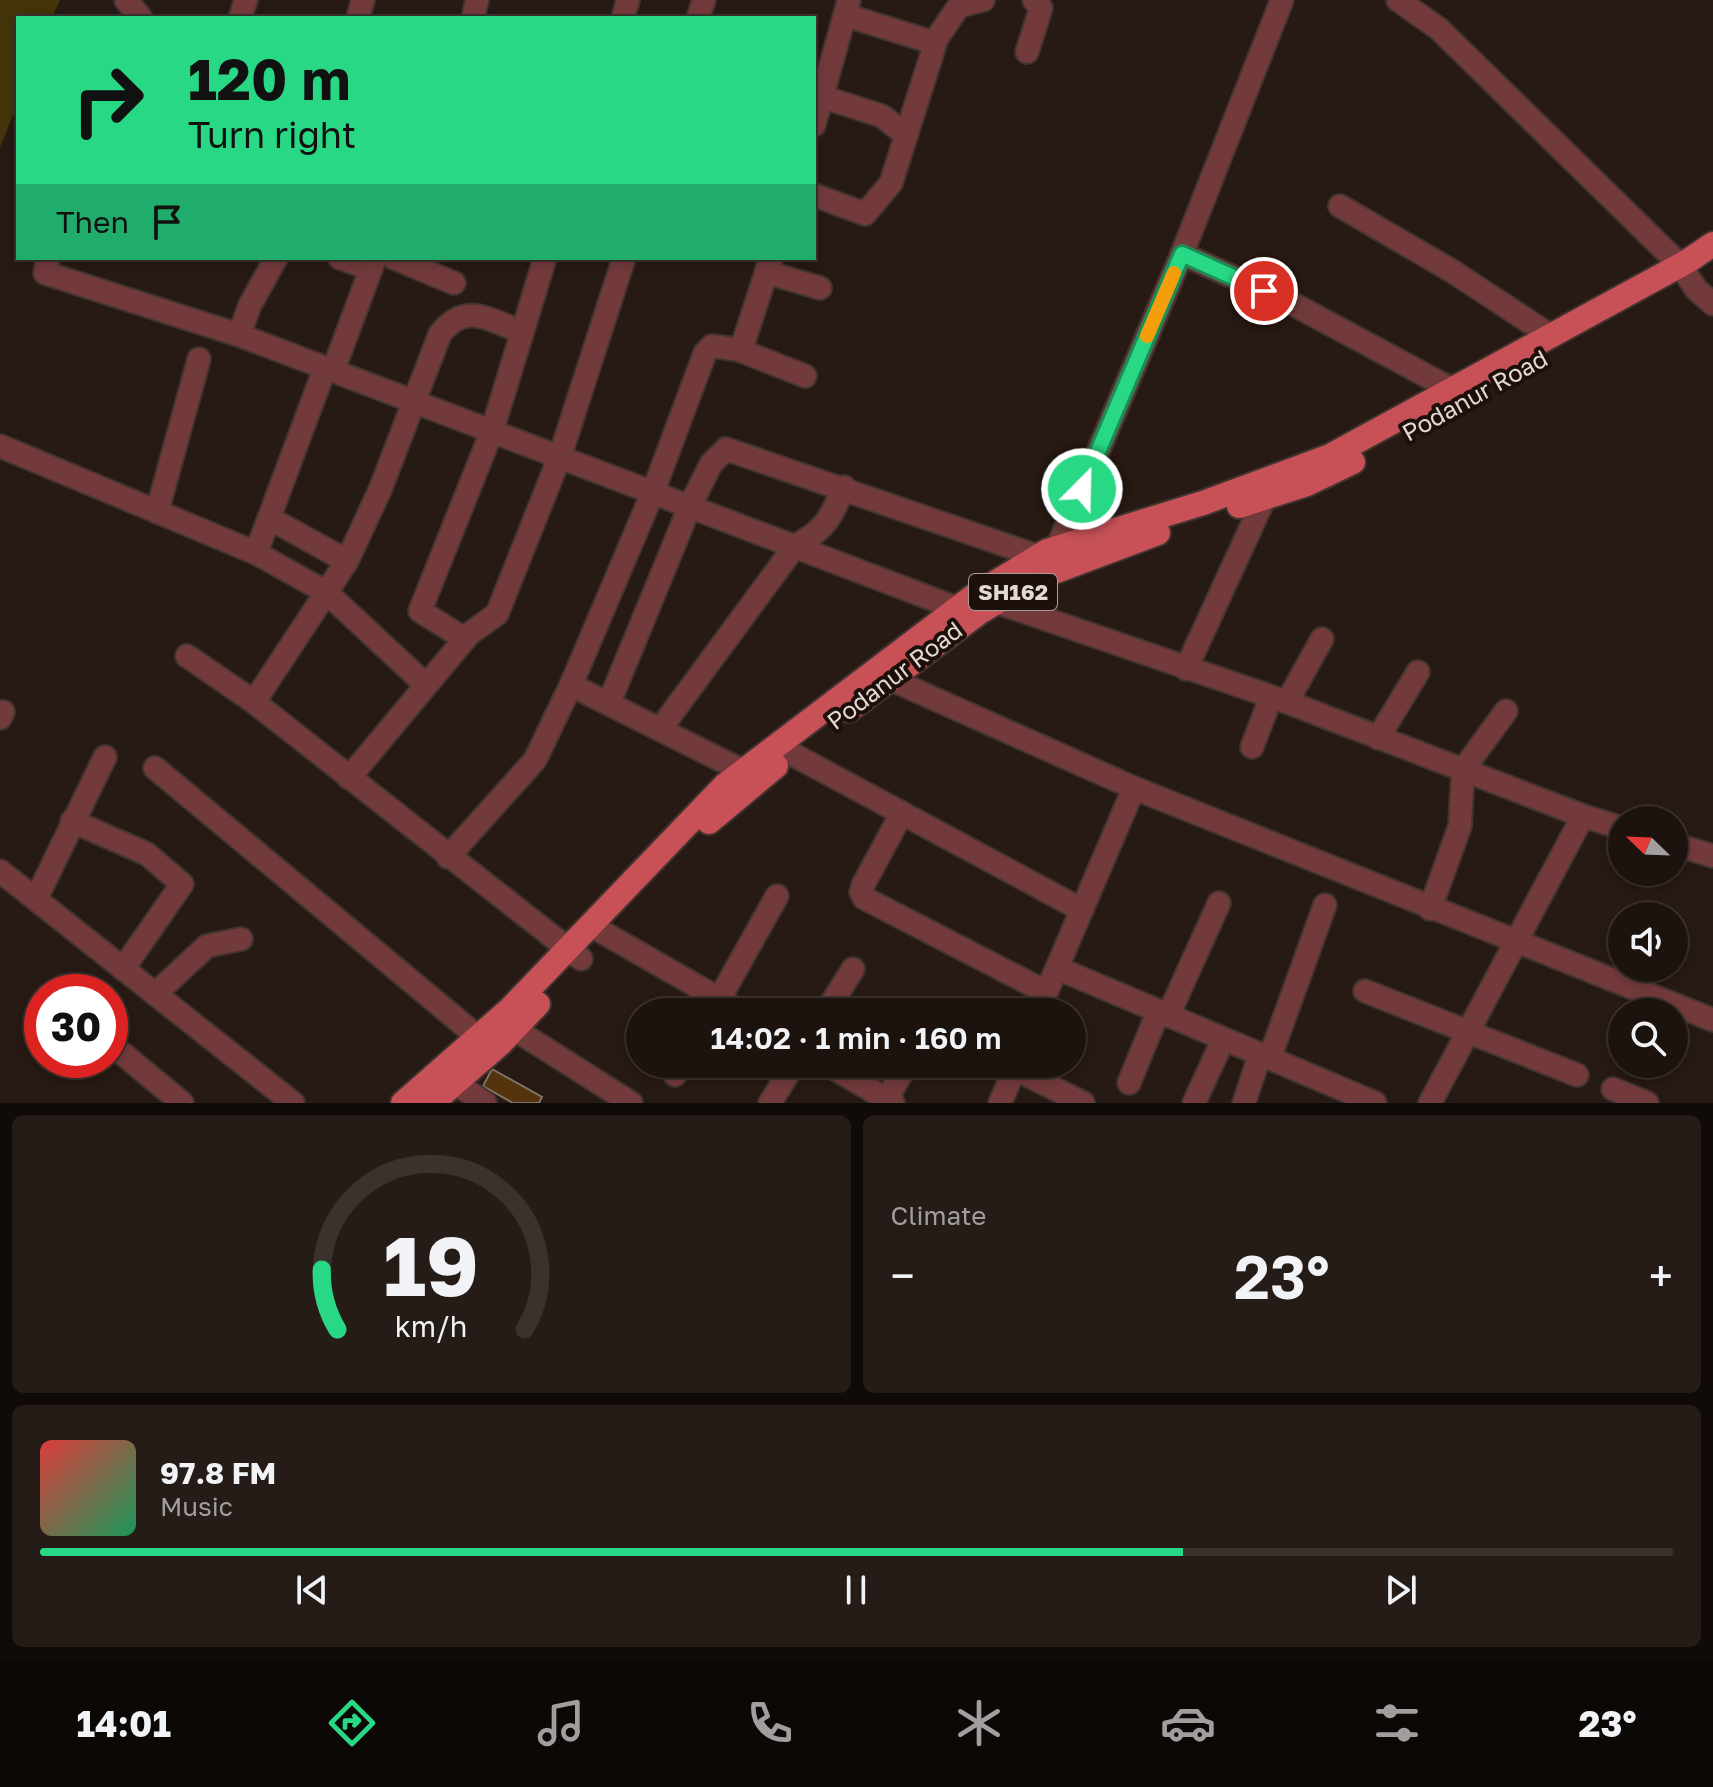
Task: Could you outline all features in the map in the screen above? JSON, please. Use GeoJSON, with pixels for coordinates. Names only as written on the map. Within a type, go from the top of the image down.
{"type":"FeatureCollection","features":[{"type":"Feature","properties":{"kind":"main road"},"geometry":{"type":"LineString","coordinates":[[432,1103],[514,1029],[693,817],[743,771],[1047,552],[1203,503],[1330,456],[1551,336],[1684,272],[1713,244]]}},
{"type":"Feature","properties":{"kind":"main road","name":"Podanur Road"},"geometry":{"type":"LineString","coordinates":[[597,929],[715,816],[890,679],[961,615],[996,602],[1068,564],[1265,497],[1348,465],[1684,272],[1713,264]]}},
{"type":"Feature","properties":{"kind":"main road"},"geometry":{"type":"LineString","coordinates":[[403,1103],[575,954]]}},
{"type":"Feature","properties":{"kind":"street"},"geometry":{"type":"LineString","coordinates":[[126,0],[139,16]]}},
{"type":"Feature","properties":{"kind":"street"},"geometry":{"type":"LineString","coordinates":[[816,196],[865,214],[891,183],[935,43],[959,6],[983,0]]}},
{"type":"Feature","properties":{"kind":"street"},"geometry":{"type":"LineString","coordinates":[[1027,52],[1041,8],[1034,0]]}},
{"type":"Feature","properties":{"kind":"street"},"geometry":{"type":"LineString","coordinates":[[609,703],[690,506],[711,464],[726,449],[1047,552],[1182,254],[1282,0]]}},
{"type":"Feature","properties":{"kind":"street"},"geometry":{"type":"LineString","coordinates":[[1398,0],[1439,29],[1713,304]]}},
{"type":"Feature","properties":{"kind":"street"},"geometry":{"type":"LineString","coordinates":[[816,119],[847,7],[935,43]]}},
{"type":"Feature","properties":{"kind":"street"},"geometry":{"type":"LineString","coordinates":[[823,97],[882,116],[906,135]]}},
{"type":"Feature","properties":{"kind":"street"},"geometry":{"type":"LineString","coordinates":[[1340,206],[1452,271],[1551,336]]}},
{"type":"Feature","properties":{"kind":"street"},"geometry":{"type":"LineString","coordinates":[[1182,254],[1291,303],[1453,390]]}},
{"type":"Feature","properties":{"kind":"street"},"geometry":{"type":"LineString","coordinates":[[48,260],[45,273],[239,335],[795,546],[961,615]]}},
{"type":"Feature","properties":{"kind":"street"},"geometry":{"type":"LineString","coordinates":[[239,335],[247,312],[275,260]]}},
{"type":"Feature","properties":{"kind":"street"},"geometry":{"type":"LineString","coordinates":[[256,553],[373,263],[353,260]]}},
{"type":"Feature","properties":{"kind":"street"},"geometry":{"type":"LineString","coordinates":[[399,260],[454,283]]}},
{"type":"Feature","properties":{"kind":"street"},"geometry":{"type":"LineString","coordinates":[[465,639],[420,611],[492,431],[544,260]]}},
{"type":"Feature","properties":{"kind":"street"},"geometry":{"type":"LineString","coordinates":[[349,778],[465,639],[497,614],[560,456],[623,260]]}},
{"type":"Feature","properties":{"kind":"street"},"geometry":{"type":"LineString","coordinates":[[739,350],[768,265],[820,288]]}},
{"type":"Feature","properties":{"kind":"street"},"geometry":{"type":"LineString","coordinates":[[254,702],[347,561],[416,402],[440,334],[452,319],[475,315],[522,332]]}},
{"type":"Feature","properties":{"kind":"street"},"geometry":{"type":"LineString","coordinates":[[448,857],[535,760],[571,685],[653,492],[705,353],[712,346],[739,350],[805,376]]}},
{"type":"Feature","properties":{"kind":"street"},"geometry":{"type":"LineString","coordinates":[[157,512],[199,359]]}},
{"type":"Feature","properties":{"kind":"street"},"geometry":{"type":"LineString","coordinates":[[0,446],[256,553],[326,592],[426,685]]}},
{"type":"Feature","properties":{"kind":"street"},"geometry":{"type":"LineString","coordinates":[[661,728],[795,546],[819,533],[834,511],[844,487]]}},
{"type":"Feature","properties":{"kind":"street"},"geometry":{"type":"LineString","coordinates":[[1186,669],[1265,497]]}},
{"type":"Feature","properties":{"kind":"street"},"geometry":{"type":"LineString","coordinates":[[269,518],[347,561]]}},
{"type":"Feature","properties":{"kind":"street"},"geometry":{"type":"LineString","coordinates":[[996,602],[1279,700],[1608,824]]}},
{"type":"Feature","properties":{"kind":"street"},"geometry":{"type":"LineString","coordinates":[[1252,747],[1279,700],[1322,639]]}},
{"type":"Feature","properties":{"kind":"street"},"geometry":{"type":"LineString","coordinates":[[187,656],[254,702],[575,954]]}},
{"type":"Feature","properties":{"kind":"street"},"geometry":{"type":"LineString","coordinates":[[1378,738],[1418,672]]}},
{"type":"Feature","properties":{"kind":"street"},"geometry":{"type":"LineString","coordinates":[[890,679],[1134,788],[1515,944],[1713,1020]]}},
{"type":"Feature","properties":{"kind":"street"},"geometry":{"type":"LineString","coordinates":[[571,685],[743,771]]}},
{"type":"Feature","properties":{"kind":"street"},"geometry":{"type":"LineString","coordinates":[[1430,909],[1460,826],[1463,770],[1506,711]]}},
{"type":"Feature","properties":{"kind":"street"},"geometry":{"type":"LineString","coordinates":[[792,754],[1082,910]]}},
{"type":"Feature","properties":{"kind":"street"},"geometry":{"type":"LineString","coordinates":[[36,899],[105,757]]}},
{"type":"Feature","properties":{"kind":"street"},"geometry":{"type":"LineString","coordinates":[[155,768],[478,1037]]}},
{"type":"Feature","properties":{"kind":"street"},"geometry":{"type":"LineString","coordinates":[[1044,998],[1134,788]]}},
{"type":"Feature","properties":{"kind":"street"},"geometry":{"type":"LineString","coordinates":[[902,813],[863,885],[861,892],[864,898],[1035,998]]}},
{"type":"Feature","properties":{"kind":"street"},"geometry":{"type":"LineString","coordinates":[[1430,1103],[1583,816]]}},
{"type":"Feature","properties":{"kind":"street"},"geometry":{"type":"LineString","coordinates":[[72,821],[147,854],[182,884],[123,969]]}},
{"type":"Feature","properties":{"kind":"street"},"geometry":{"type":"LineString","coordinates":[[1688,848],[1713,856]]}},
{"type":"Feature","properties":{"kind":"street"},"geometry":{"type":"LineString","coordinates":[[0,871],[293,1103]]}},
{"type":"Feature","properties":{"kind":"street"},"geometry":{"type":"LineString","coordinates":[[720,998],[777,896]]}},
{"type":"Feature","properties":{"kind":"street"},"geometry":{"type":"LineString","coordinates":[[1129,1083],[1219,903]]}},
{"type":"Feature","properties":{"kind":"street"},"geometry":{"type":"LineString","coordinates":[[1244,1103],[1325,905]]}},
{"type":"Feature","properties":{"kind":"street"},"geometry":{"type":"LineString","coordinates":[[597,929],[705,998]]}},
{"type":"Feature","properties":{"kind":"street"},"geometry":{"type":"LineString","coordinates":[[155,994],[207,946],[241,939]]}},
{"type":"Feature","properties":{"kind":"street"},"geometry":{"type":"LineString","coordinates":[[1057,968],[1375,1103]]}},
{"type":"Feature","properties":{"kind":"street"},"geometry":{"type":"LineString","coordinates":[[835,998],[853,969]]}},
{"type":"Feature","properties":{"kind":"street"},"geometry":{"type":"LineString","coordinates":[[1365,991],[1577,1075]]}},
{"type":"Feature","properties":{"kind":"street"},"geometry":{"type":"LineString","coordinates":[[514,1029],[631,1103]]}},
{"type":"Feature","properties":{"kind":"street"},"geometry":{"type":"LineString","coordinates":[[1194,1103],[1223,1040]]}},
{"type":"Feature","properties":{"kind":"street"},"geometry":{"type":"LineString","coordinates":[[128,1058],[182,1103]]}},
{"type":"Feature","properties":{"kind":"street"},"geometry":{"type":"LineString","coordinates":[[770,1103],[785,1078]]}},
{"type":"Feature","properties":{"kind":"street"},"geometry":{"type":"LineString","coordinates":[[849,1078],[888,1102],[900,1078]]}},
{"type":"Feature","properties":{"kind":"street"},"geometry":{"type":"LineString","coordinates":[[1000,1103],[1011,1078]]}},
{"type":"Feature","properties":{"kind":"street"},"geometry":{"type":"LineString","coordinates":[[1037,1078],[1082,1103]]}},
{"type":"Feature","properties":{"kind":"street"},"geometry":{"type":"LineString","coordinates":[[455,1083],[485,1103]]}},
{"type":"Feature","properties":{"kind":"street"},"geometry":{"type":"LineString","coordinates":[[1613,1089],[1647,1103]]}},
{"type":"Feature","properties":{"kind":"shaded area"},"geometry":{"type":"Polygon","coordinates":[[[0,0],[60,0],[53,16],[16,16],[16,108],[0,148],[0,0]]]}},
{"type":"Feature","properties":{"kind":"building"},"geometry":{"type":"Polygon","coordinates":[[[492,1069],[542,1097],[539,1103],[513,1103],[483,1086],[492,1069]]]}},
{"type":"Feature","properties":{"kind":"slow traffic"},"geometry":{"type":"LineString","coordinates":[[1147,336],[1174,273]]}},
{"type":"Feature","properties":{"kind":"route"},"geometry":{"type":"LineString","coordinates":[[1082,489],[1182,254],[1264,291]]}}]}
